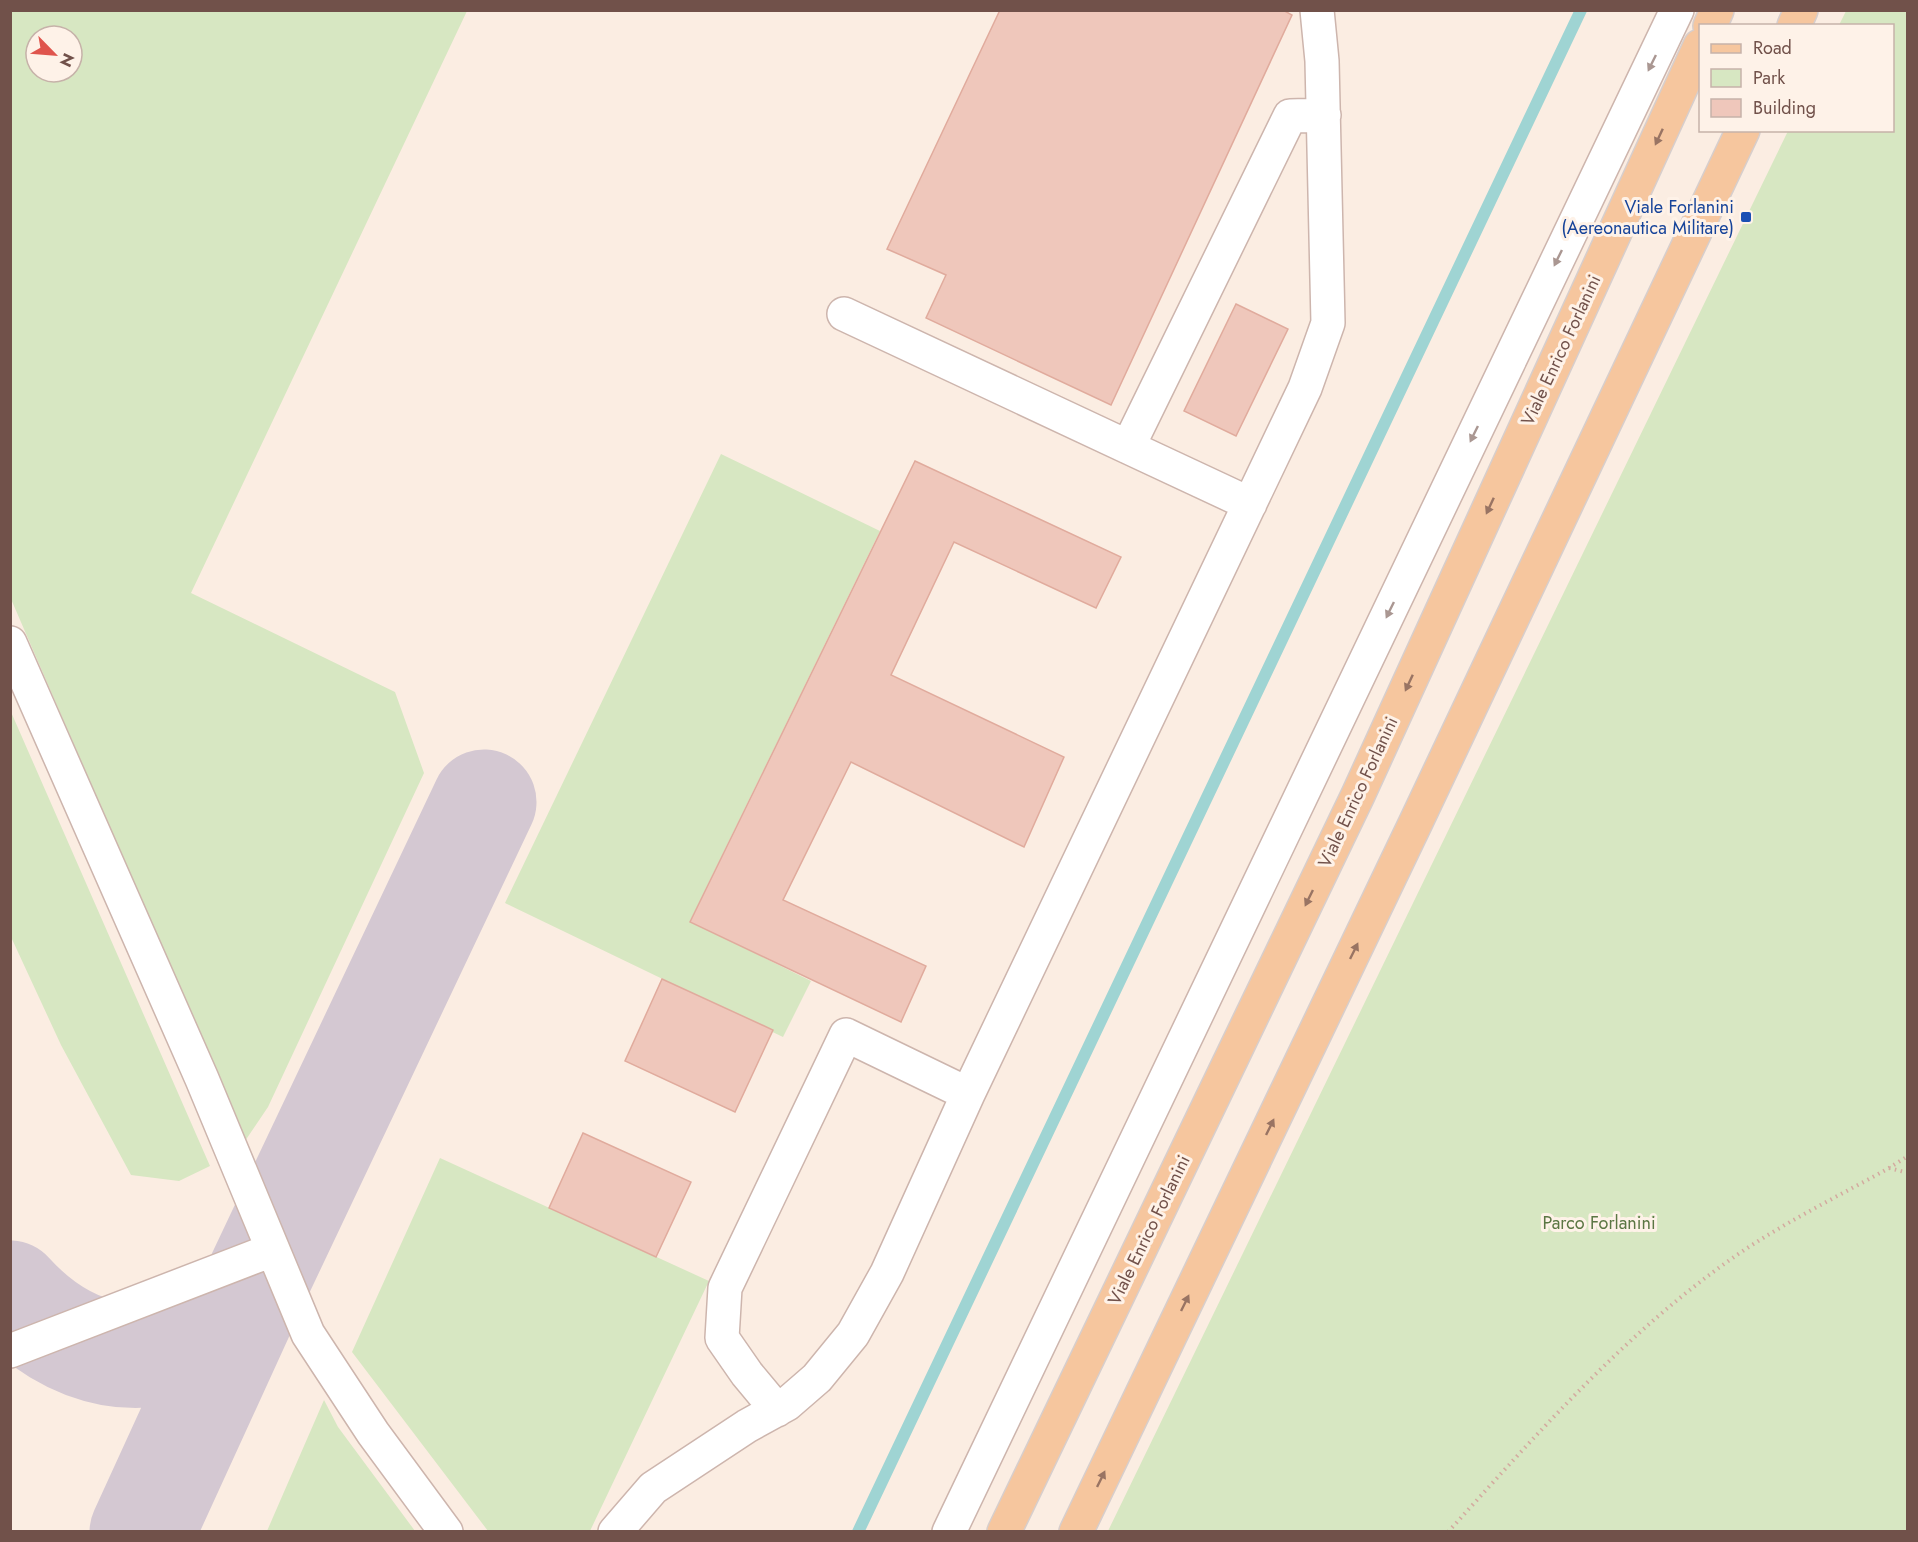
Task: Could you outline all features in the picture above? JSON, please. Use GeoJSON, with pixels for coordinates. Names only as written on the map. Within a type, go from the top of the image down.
{"type":"FeatureCollection","features":[{"type":"Feature","properties":{"kind":"main road"},"geometry":{"type":"LineString","coordinates":[[1711,24],[1717,10]]}},
{"type":"Feature","properties":{"kind":"main road"},"geometry":{"type":"LineString","coordinates":[[1795,24],[1801,10]]}},
{"type":"Feature","properties":{"kind":"main road","name":"Viale Enrico Forlanini"},"geometry":{"type":"LineString","coordinates":[[1004,1532],[1358,795],[1699,50]]}},
{"type":"Feature","properties":{"kind":"main road"},"geometry":{"type":"LineString","coordinates":[[1076,1532],[1416,822],[1742,132]]}},
{"type":"Feature","properties":{"kind":"lane"},"geometry":{"type":"LineString","coordinates":[[615,1532],[653,1488],[747,1426],[787,1404],[817,1378],[853,1334],[887,1273],[968,1094],[1305,388],[1328,323],[1324,115],[1317,10]]}},
{"type":"Feature","properties":{"kind":"lane"},"geometry":{"type":"LineString","coordinates":[[949,1532],[1677,10]]}},
{"type":"Feature","properties":{"kind":"lane"},"geometry":{"type":"LineString","coordinates":[[1128,447],[1290,116],[1324,115]]}},
{"type":"Feature","properties":{"kind":"lane"},"geometry":{"type":"LineString","coordinates":[[844,314],[1250,504]]}},
{"type":"Feature","properties":{"kind":"lane"},"geometry":{"type":"LineString","coordinates":[[10,644],[202,1080],[308,1334],[373,1433],[446,1532]]}},
{"type":"Feature","properties":{"kind":"lane"},"geometry":{"type":"LineString","coordinates":[[777,1410],[747,1374],[722,1338],[725,1288],[846,1035],[968,1094]]}},
{"type":"Feature","properties":{"kind":"lane"},"geometry":{"type":"LineString","coordinates":[[10,1351],[272,1250]]}},
{"type":"Feature","properties":{"kind":"path"},"geometry":{"type":"LineString","coordinates":[[1448,1532],[1596,1372],[1668,1307],[1759,1240],[1908,1156]]}},
{"type":"Feature","properties":{"kind":"path"},"geometry":{"type":"LineString","coordinates":[[1889,1168],[1908,1173]]}},
{"type":"Feature","properties":{"kind":"green space"},"geometry":{"type":"Polygon","coordinates":[[[10,11],[467,11],[191,593],[395,692],[424,773],[268,1107],[245,1141],[11,599],[10,11]]]}},
{"type":"Feature","properties":{"kind":"green space","name":"Parco Forlanini"},"geometry":{"type":"Polygon","coordinates":[[[1846,11],[1908,11],[1907,1531],[1108,1531],[1788,132],[1894,132],[1894,24],[1840,24],[1846,11]]]}},
{"type":"Feature","properties":{"kind":"green space"},"geometry":{"type":"Polygon","coordinates":[[[721,454],[880,531],[690,921],[811,981],[783,1037],[505,903],[721,454]]]}},
{"type":"Feature","properties":{"kind":"green space"},"geometry":{"type":"Polygon","coordinates":[[[11,712],[210,1166],[179,1181],[131,1175],[61,1045],[11,937],[11,712]]]}},
{"type":"Feature","properties":{"kind":"green space"},"geometry":{"type":"Polygon","coordinates":[[[440,1158],[709,1281],[590,1531],[488,1531],[352,1352],[440,1158]]]}},
{"type":"Feature","properties":{"kind":"green space"},"geometry":{"type":"Polygon","coordinates":[[[324,1400],[338,1427],[415,1531],[267,1531],[324,1400]]]}},
{"type":"Feature","properties":{"kind":"building"},"geometry":{"type":"Polygon","coordinates":[[[1000,10],[1283,10],[1292,15],[1111,405],[926,318],[946,275],[887,249],[1000,10]]]}},
{"type":"Feature","properties":{"kind":"building"},"geometry":{"type":"Polygon","coordinates":[[[1236,304],[1288,329],[1236,436],[1184,411],[1236,304]]]}},
{"type":"Feature","properties":{"kind":"building"},"geometry":{"type":"Polygon","coordinates":[[[915,461],[1121,557],[1096,608],[954,542],[891,675],[1064,757],[1024,847],[851,762],[783,900],[926,966],[901,1022],[690,922],[915,461]]]}},
{"type":"Feature","properties":{"kind":"building"},"geometry":{"type":"Polygon","coordinates":[[[662,979],[773,1030],[735,1112],[625,1061],[662,979]]]}},
{"type":"Feature","properties":{"kind":"building"},"geometry":{"type":"Polygon","coordinates":[[[583,1133],[691,1182],[656,1257],[549,1208],[583,1133]]]}},
{"type":"Feature","properties":{"kind":"waterway"},"geometry":{"type":"LineString","coordinates":[[858,1532],[1581,10]]}},
{"type":"Feature","properties":{"kind":"taxiway"},"geometry":{"type":"LineString","coordinates":[[142,1532],[255,1285],[484,802]]}},
{"type":"Feature","properties":{"kind":"taxiway"},"geometry":{"type":"LineString","coordinates":[[10,1293],[33,1315],[57,1333],[83,1345],[111,1353],[139,1355],[167,1352],[196,1342],[224,1325],[255,1285]]}},
{"type":"Feature","properties":{"kind":"place","name":"Viale Forlanini (Aereonautica Militare)"},"geometry":{"type":"Point","coordinates":[1746,217]}}]}
